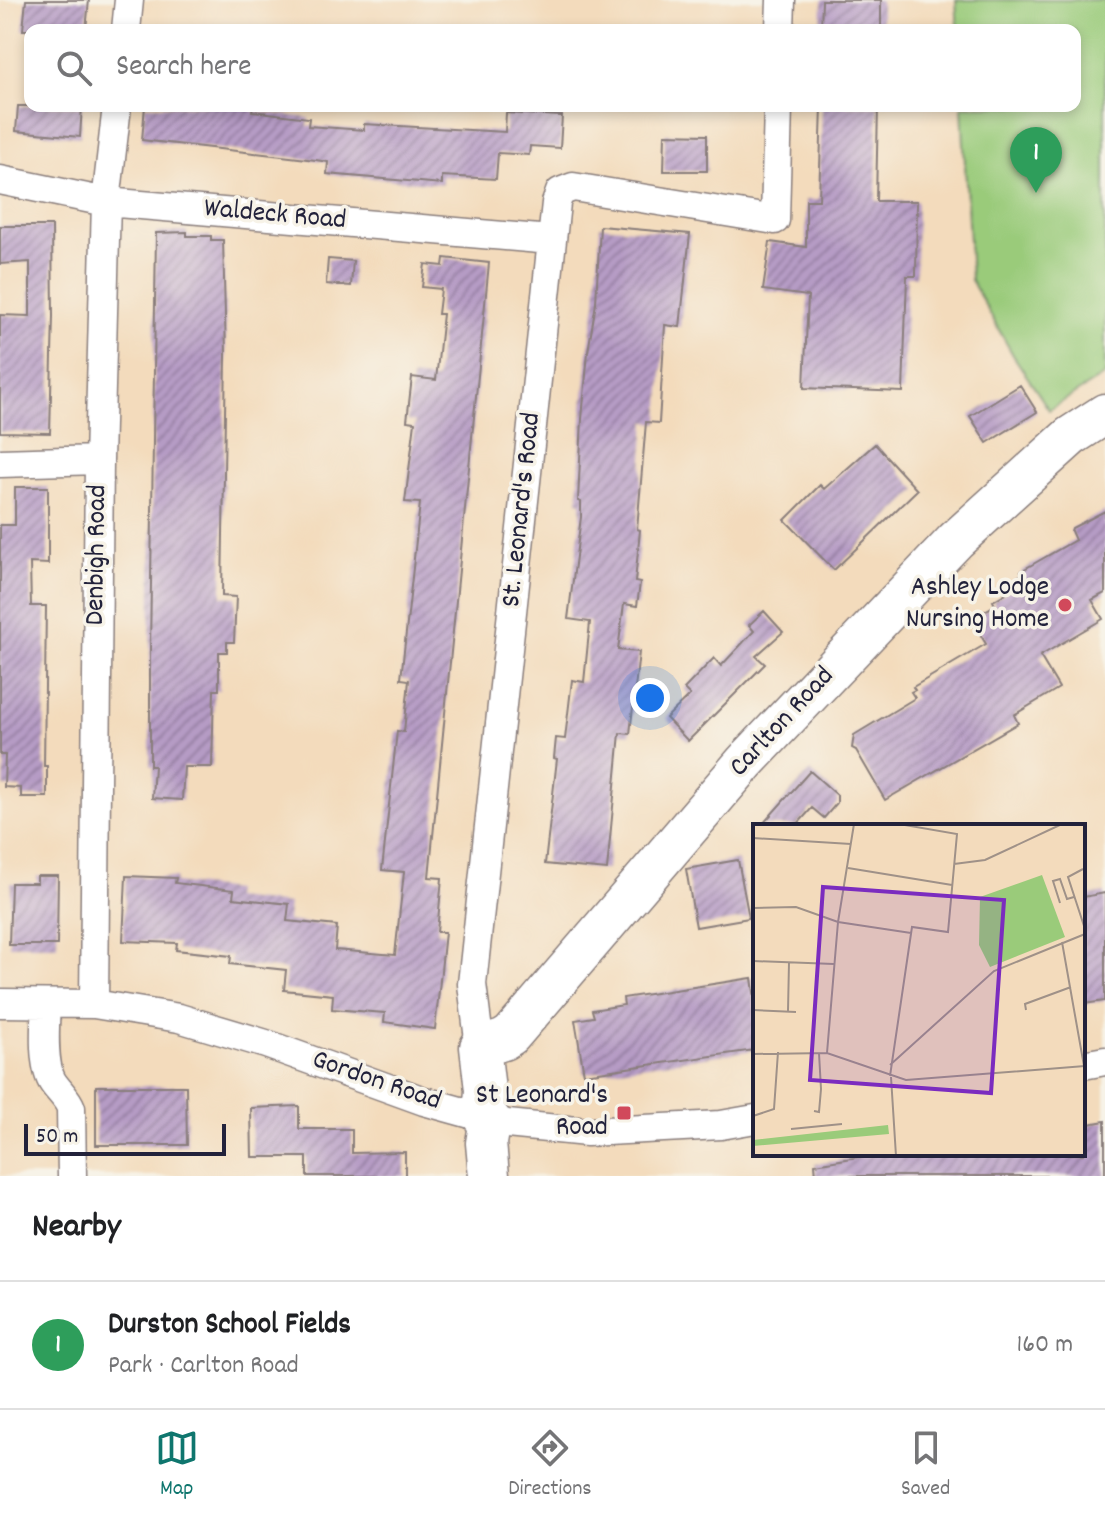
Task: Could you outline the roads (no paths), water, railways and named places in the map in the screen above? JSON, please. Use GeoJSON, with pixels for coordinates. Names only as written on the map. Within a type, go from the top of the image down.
{"type":"FeatureCollection","features":[{"type":"Feature","properties":{"kind":"street"},"geometry":{"type":"LineString","coordinates":[[127,24],[129,0]]}},
{"type":"Feature","properties":{"kind":"street"},"geometry":{"type":"LineString","coordinates":[[780,24],[781,0]]}},
{"type":"Feature","properties":{"kind":"street","name":"Denbigh Road"},"geometry":{"type":"LineString","coordinates":[[94,1004],[99,460],[106,202],[116,112]]}},
{"type":"Feature","properties":{"kind":"street","name":"St. Leonard's Road"},"geometry":{"type":"LineString","coordinates":[[480,1047],[472,984],[556,203],[560,192],[573,187],[775,220],[778,112]]}},
{"type":"Feature","properties":{"kind":"street","name":"Waldeck Road"},"geometry":{"type":"LineString","coordinates":[[0,180],[106,202],[551,240]]}},
{"type":"Feature","properties":{"kind":"street","name":"Carlton Road"},"geometry":{"type":"LineString","coordinates":[[480,1047],[511,1035],[745,762],[956,540],[1071,436],[1105,414]]}},
{"type":"Feature","properties":{"kind":"street"},"geometry":{"type":"LineString","coordinates":[[0,463],[99,460]]}},
{"type":"Feature","properties":{"kind":"street","name":"Gordon Road"},"geometry":{"type":"LineString","coordinates":[[0,1003],[94,1004],[179,1018],[266,1044],[424,1101],[507,1124],[587,1132],[721,1125],[753,1119]]}},
{"type":"Feature","properties":{"kind":"street"},"geometry":{"type":"LineString","coordinates":[[46,1004],[45,1044],[51,1080],[67,1098],[71,1108],[72,1176]]}},
{"type":"Feature","properties":{"kind":"street"},"geometry":{"type":"LineString","coordinates":[[480,1047],[489,1176]]}},
{"type":"Feature","properties":{"kind":"street"},"geometry":{"type":"LineString","coordinates":[[1085,1065],[1105,1061]]}},
{"type":"Feature","properties":{"kind":"place","name":"Durston School Fields"},"geometry":{"type":"Point","coordinates":[1036,193]}},
{"type":"Feature","properties":{"kind":"place","name":"Ashley Lodge Nursing Home"},"geometry":{"type":"Point","coordinates":[1065,605]}},
{"type":"Feature","properties":{"kind":"place","name":"St Leonard's Road"},"geometry":{"type":"Point","coordinates":[624,1113]}}]}
